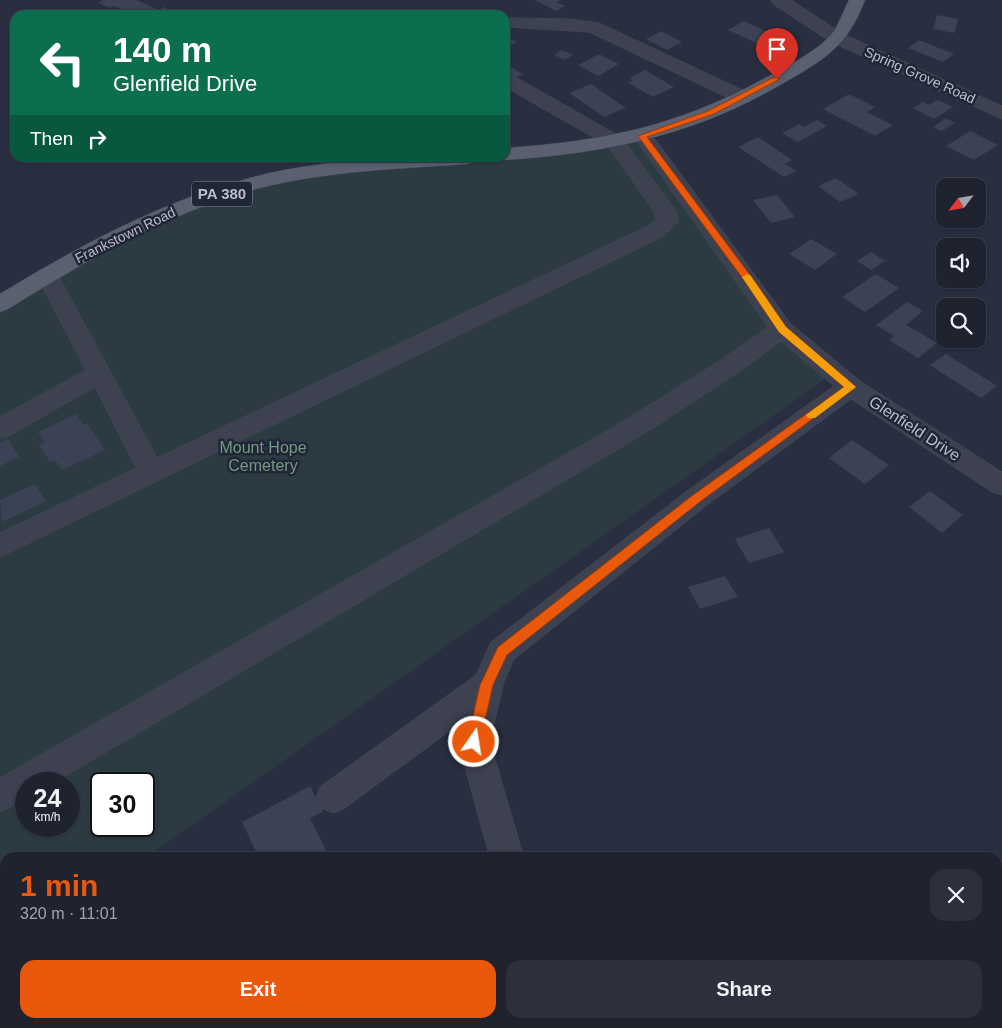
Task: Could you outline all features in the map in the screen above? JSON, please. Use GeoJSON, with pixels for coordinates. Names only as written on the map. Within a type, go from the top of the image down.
{"type":"FeatureCollection","features":[{"type":"Feature","properties":{"kind":"main road"},"geometry":{"type":"LineString","coordinates":[[510,154],[551,151],[642,136],[711,112],[789,72],[819,52],[837,38],[852,15],[857,0]]}},
{"type":"Feature","properties":{"kind":"main road","name":"Frankstown Road"},"geometry":{"type":"LineString","coordinates":[[0,304],[88,251],[169,212],[203,199],[296,174],[356,166],[412,162]]}},
{"type":"Feature","properties":{"kind":"street","name":"Spring Grove Road"},"geometry":{"type":"LineString","coordinates":[[779,0],[837,38],[1000,106]]}},
{"type":"Feature","properties":{"kind":"street"},"geometry":{"type":"LineString","coordinates":[[510,23],[570,24],[593,28],[742,97]]}},
{"type":"Feature","properties":{"kind":"street"},"geometry":{"type":"LineString","coordinates":[[0,546],[150,472],[656,231],[667,222],[665,211],[614,141],[510,82]]}},
{"type":"Feature","properties":{"kind":"street","name":"Glenfield Drive"},"geometry":{"type":"LineString","coordinates":[[642,136],[752,285],[782,329],[851,387],[1002,485]]}},
{"type":"Feature","properties":{"kind":"street"},"geometry":{"type":"LineString","coordinates":[[47,276],[100,373],[150,472]]}},
{"type":"Feature","properties":{"kind":"street"},"geometry":{"type":"LineString","coordinates":[[0,796],[633,428],[782,329]]}},
{"type":"Feature","properties":{"kind":"street"},"geometry":{"type":"LineString","coordinates":[[0,429],[100,373]]}},
{"type":"Feature","properties":{"kind":"street"},"geometry":{"type":"LineString","coordinates":[[505,852],[474,742],[487,685],[502,651],[697,498],[851,387]]}},
{"type":"Feature","properties":{"kind":"street"},"geometry":{"type":"LineString","coordinates":[[333,797],[487,685]]}},
{"type":"Feature","properties":{"kind":"green space","name":"Mount Hope Cemetery"},"geometry":{"type":"Polygon","coordinates":[[[643,136],[752,285],[834,373],[154,852],[0,852],[0,304],[203,199],[355,166],[411,162],[510,162],[510,157],[643,136]]]}},
{"type":"Feature","properties":{"kind":"building"},"geometry":{"type":"Polygon","coordinates":[[[103,0],[136,0],[159,10],[124,10],[114,6],[110,8],[98,3],[103,0]]]}},
{"type":"Feature","properties":{"kind":"building"},"geometry":{"type":"Polygon","coordinates":[[[535,0],[561,0],[556,2],[565,6],[556,11],[535,0]]]}},
{"type":"Feature","properties":{"kind":"building"},"geometry":{"type":"Polygon","coordinates":[[[164,7],[171,10],[159,10],[164,7]]]}},
{"type":"Feature","properties":{"kind":"building"},"geometry":{"type":"Polygon","coordinates":[[[937,15],[958,19],[954,33],[933,29],[937,15]]]}},
{"type":"Feature","properties":{"kind":"building"},"geometry":{"type":"Polygon","coordinates":[[[744,21],[779,37],[763,46],[728,30],[744,21]]]}},
{"type":"Feature","properties":{"kind":"building"},"geometry":{"type":"Polygon","coordinates":[[[661,31],[682,42],[667,50],[646,39],[661,31]]]}},
{"type":"Feature","properties":{"kind":"building"},"geometry":{"type":"Polygon","coordinates":[[[510,39],[517,42],[510,46],[510,39]]]}},
{"type":"Feature","properties":{"kind":"building"},"geometry":{"type":"Polygon","coordinates":[[[919,40],[954,54],[943,62],[908,48],[919,40]]]}},
{"type":"Feature","properties":{"kind":"building"},"geometry":{"type":"Polygon","coordinates":[[[561,50],[573,55],[565,60],[554,55],[561,50]]]}},
{"type":"Feature","properties":{"kind":"building"},"geometry":{"type":"Polygon","coordinates":[[[599,54],[619,64],[598,76],[578,65],[599,54]]]}},
{"type":"Feature","properties":{"kind":"building"},"geometry":{"type":"Polygon","coordinates":[[[510,68],[523,74],[515,78],[510,76],[510,68]]]}},
{"type":"Feature","properties":{"kind":"building"},"geometry":{"type":"Polygon","coordinates":[[[645,70],[674,87],[653,97],[628,83],[633,81],[629,78],[645,70]]]}},
{"type":"Feature","properties":{"kind":"building"},"geometry":{"type":"Polygon","coordinates":[[[591,84],[626,108],[604,117],[569,93],[591,84]]]}},
{"type":"Feature","properties":{"kind":"building"},"geometry":{"type":"Polygon","coordinates":[[[849,94],[875,107],[867,112],[893,125],[875,136],[823,109],[849,94]]]}},
{"type":"Feature","properties":{"kind":"building"},"geometry":{"type":"Polygon","coordinates":[[[938,100],[953,107],[934,119],[913,108],[923,102],[929,105],[938,100]]]}},
{"type":"Feature","properties":{"kind":"building"},"geometry":{"type":"Polygon","coordinates":[[[946,118],[955,123],[942,131],[933,127],[946,118]]]}},
{"type":"Feature","properties":{"kind":"building"},"geometry":{"type":"Polygon","coordinates":[[[817,120],[827,126],[798,142],[782,133],[799,124],[804,127],[817,120]]]}},
{"type":"Feature","properties":{"kind":"building"},"geometry":{"type":"Polygon","coordinates":[[[970,131],[998,145],[974,160],[946,146],[970,131]]]}},
{"type":"Feature","properties":{"kind":"building"},"geometry":{"type":"Polygon","coordinates":[[[758,137],[792,160],[785,164],[797,171],[784,177],[738,147],[758,137]]]}},
{"type":"Feature","properties":{"kind":"building"},"geometry":{"type":"Polygon","coordinates":[[[836,178],[859,194],[840,202],[818,186],[836,178]]]}},
{"type":"Feature","properties":{"kind":"building"},"geometry":{"type":"Polygon","coordinates":[[[777,195],[795,217],[771,223],[753,200],[777,195]]]}},
{"type":"Feature","properties":{"kind":"building"},"geometry":{"type":"Polygon","coordinates":[[[811,239],[837,254],[815,270],[789,254],[811,239]]]}},
{"type":"Feature","properties":{"kind":"building"},"geometry":{"type":"Polygon","coordinates":[[[871,252],[885,261],[871,270],[857,261],[871,252]]]}},
{"type":"Feature","properties":{"kind":"building"},"geometry":{"type":"Polygon","coordinates":[[[876,274],[899,288],[865,312],[842,297],[876,274]]]}},
{"type":"Feature","properties":{"kind":"building"},"geometry":{"type":"Polygon","coordinates":[[[907,302],[923,311],[906,325],[936,344],[918,358],[889,340],[894,336],[876,325],[907,302]]]}},
{"type":"Feature","properties":{"kind":"building"},"geometry":{"type":"Polygon","coordinates":[[[946,354],[997,386],[981,398],[930,365],[946,354]]]}},
{"type":"Feature","properties":{"kind":"building"},"geometry":{"type":"Polygon","coordinates":[[[76,414],[83,425],[87,423],[105,450],[62,470],[55,460],[50,462],[39,445],[45,442],[38,432],[76,414]]]}},
{"type":"Feature","properties":{"kind":"building"},"geometry":{"type":"Polygon","coordinates":[[[8,439],[19,457],[0,466],[0,443],[8,439]]]}},
{"type":"Feature","properties":{"kind":"building"},"geometry":{"type":"Polygon","coordinates":[[[852,440],[889,465],[865,484],[829,458],[852,440]]]}},
{"type":"Feature","properties":{"kind":"building"},"geometry":{"type":"Polygon","coordinates":[[[35,484],[46,501],[2,522],[0,500],[35,484]]]}},
{"type":"Feature","properties":{"kind":"building"},"geometry":{"type":"Polygon","coordinates":[[[930,491],[963,515],[942,533],[909,507],[930,491]]]}},
{"type":"Feature","properties":{"kind":"building"},"geometry":{"type":"Polygon","coordinates":[[[769,528],[784,552],[749,563],[735,539],[769,528]]]}},
{"type":"Feature","properties":{"kind":"building"},"geometry":{"type":"Polygon","coordinates":[[[725,576],[738,597],[700,609],[688,587],[725,576]]]}},
{"type":"Feature","properties":{"kind":"building"},"geometry":{"type":"Polygon","coordinates":[[[310,786],[323,812],[310,818],[327,852],[256,852],[242,822],[310,786]]]}},
{"type":"Feature","properties":{"kind":"slow traffic"},"geometry":{"type":"LineString","coordinates":[[747,277],[782,329],[851,387],[811,415]]}},
{"type":"Feature","properties":{"kind":"route"},"geometry":{"type":"LineString","coordinates":[[474,742],[487,685],[502,651],[697,498],[851,387],[782,329],[752,285],[642,136],[711,112],[777,79]]}}]}
